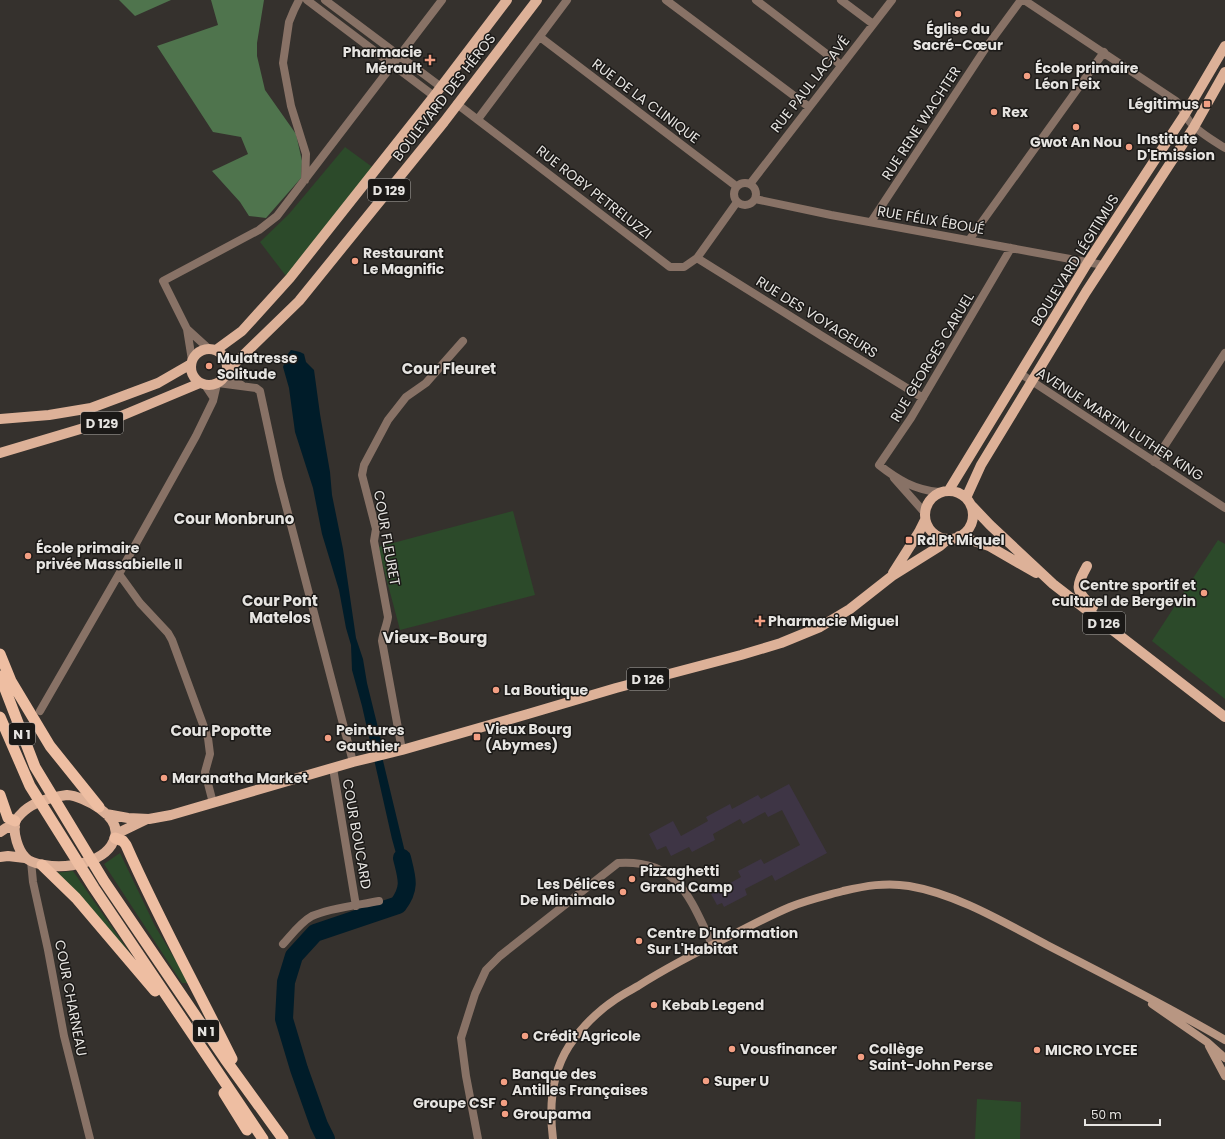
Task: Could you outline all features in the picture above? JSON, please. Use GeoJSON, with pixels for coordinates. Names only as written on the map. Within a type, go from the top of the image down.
{"type":"FeatureCollection","features":[{"type":"Feature","properties":{"kind":"highway"},"geometry":{"type":"LineString","coordinates":[[0,654],[11,681],[50,746],[102,810]]}},
{"type":"Feature","properties":{"kind":"highway"},"geometry":{"type":"LineString","coordinates":[[0,670],[11,681]]}},
{"type":"Feature","properties":{"kind":"highway","name":"N 1"},"geometry":{"type":"LineString","coordinates":[[0,676],[35,767],[104,881],[225,1059],[283,1139]]}},
{"type":"Feature","properties":{"kind":"highway","name":"N 1"},"geometry":{"type":"LineString","coordinates":[[0,717],[30,786],[94,888],[263,1139]]}},
{"type":"Feature","properties":{"kind":"highway"},"geometry":{"type":"LineString","coordinates":[[0,796],[8,818],[15,824]]}},
{"type":"Feature","properties":{"kind":"highway"},"geometry":{"type":"LineString","coordinates":[[116,836],[126,845],[143,884],[245,1085]]}},
{"type":"Feature","properties":{"kind":"highway"},"geometry":{"type":"LineString","coordinates":[[42,865],[76,898],[211,1062]]}},
{"type":"Feature","properties":{"kind":"highway"},"geometry":{"type":"LineString","coordinates":[[168,1008],[217,1081],[248,1135]]}},
{"type":"Feature","properties":{"kind":"highway"},"geometry":{"type":"LineString","coordinates":[[221,1076],[248,1135]]}},
{"type":"Feature","properties":{"kind":"main road","name":"BOULEVARD DES HÉROS"},"geometry":{"type":"LineString","coordinates":[[212,350],[242,330],[290,278],[434,96],[507,0]]}},
{"type":"Feature","properties":{"kind":"main road","name":"BOULEVARD DES HÉROS"},"geometry":{"type":"LineString","coordinates":[[227,372],[299,301],[444,122],[537,0]]}},
{"type":"Feature","properties":{"kind":"main road","name":"BOULEVARD LÉGITIMUS"},"geometry":{"type":"LineString","coordinates":[[944,491],[1021,374],[1088,262],[1185,114],[1225,46]]}},
{"type":"Feature","properties":{"kind":"main road","name":"BOULEVARD LÉGITIMUS"},"geometry":{"type":"LineString","coordinates":[[969,502],[981,465],[1103,265],[1194,127],[1225,72]]}},
{"type":"Feature","properties":{"kind":"main road","name":"D 129"},"geometry":{"type":"LineString","coordinates":[[0,419],[49,416],[91,408],[158,383],[192,362],[199,352],[212,350]]}},
{"type":"Feature","properties":{"kind":"main road"},"geometry":{"type":"LineString","coordinates":[[212,350],[224,356],[227,364],[227,372]]}},
{"type":"Feature","properties":{"kind":"main road"},"geometry":{"type":"LineString","coordinates":[[192,362],[193,376],[203,384]]}},
{"type":"Feature","properties":{"kind":"main road","name":"D 129"},"geometry":{"type":"LineString","coordinates":[[0,453],[114,419],[203,384],[218,384],[227,372]]}},
{"type":"Feature","properties":{"kind":"main road"},"geometry":{"type":"LineString","coordinates":[[944,491],[958,492],[969,502],[973,520],[970,528],[965,534],[948,539],[941,538],[934,534],[928,527],[925,516],[926,506],[931,498],[944,491]]}},
{"type":"Feature","properties":{"kind":"main road","name":"D 126"},"geometry":{"type":"LineString","coordinates":[[969,502],[990,525],[1053,584],[1225,717]]}},
{"type":"Feature","properties":{"kind":"main road","name":"D 126"},"geometry":{"type":"LineString","coordinates":[[892,576],[919,532],[925,516]]}},
{"type":"Feature","properties":{"kind":"main road","name":"D 126"},"geometry":{"type":"LineString","coordinates":[[959,536],[989,546],[1053,584]]}},
{"type":"Feature","properties":{"kind":"main road","name":"D 126"},"geometry":{"type":"LineString","coordinates":[[102,810],[122,817],[149,819],[171,815],[353,762],[402,750],[616,688],[781,643],[820,627],[850,609],[892,576],[940,546],[948,539]]}},
{"type":"Feature","properties":{"kind":"main road"},"geometry":{"type":"LineString","coordinates":[[1087,566],[1078,584],[1081,596],[1156,663]]}},
{"type":"Feature","properties":{"kind":"main road"},"geometry":{"type":"LineString","coordinates":[[0,832],[15,824],[26,809],[32,805],[58,796],[67,795],[76,796],[87,800],[102,810],[112,822],[116,836],[111,846],[104,852],[88,862],[68,866],[42,865],[28,859],[8,856],[0,857]]}},
{"type":"Feature","properties":{"kind":"main road","name":"D 126"},"geometry":{"type":"LineString","coordinates":[[116,836],[149,819]]}},
{"type":"Feature","properties":{"kind":"main road"},"geometry":{"type":"LineString","coordinates":[[15,824],[17,841],[21,852],[28,859]]}},
{"type":"Feature","properties":{"kind":"main road"},"geometry":{"type":"LineString","coordinates":[[553,1139],[550,1116],[552,1095],[561,1059],[576,1037],[589,1022],[616,998],[665,968],[791,907],[863,886],[887,883],[920,888],[954,900],[1020,931],[1162,1004],[1225,1040]]}},
{"type":"Feature","properties":{"kind":"main road"},"geometry":{"type":"LineString","coordinates":[[1105,975],[1207,1042],[1225,1058]]}},
{"type":"Feature","properties":{"kind":"main road"},"geometry":{"type":"LineString","coordinates":[[1207,1042],[1225,1076]]}},
{"type":"Feature","properties":{"kind":"street"},"geometry":{"type":"LineString","coordinates":[[299,0],[289,22],[282,63],[291,106],[306,154],[305,180]]}},
{"type":"Feature","properties":{"kind":"street"},"geometry":{"type":"LineString","coordinates":[[307,0],[434,96]]}},
{"type":"Feature","properties":{"kind":"street"},"geometry":{"type":"LineString","coordinates":[[325,0],[441,87]]}},
{"type":"Feature","properties":{"kind":"street"},"geometry":{"type":"LineString","coordinates":[[192,362],[187,329],[163,281],[259,230],[277,216],[442,0]]}},
{"type":"Feature","properties":{"kind":"street"},"geometry":{"type":"LineString","coordinates":[[457,104],[478,119],[568,0]]}},
{"type":"Feature","properties":{"kind":"street"},"geometry":{"type":"LineString","coordinates":[[666,0],[809,106]]}},
{"type":"Feature","properties":{"kind":"street"},"geometry":{"type":"LineString","coordinates":[[756,0],[841,65]]}},
{"type":"Feature","properties":{"kind":"street"},"geometry":{"type":"LineString","coordinates":[[841,0],[872,24]]}},
{"type":"Feature","properties":{"kind":"street","name":"RUE PAUL LACAVÉ"},"geometry":{"type":"LineString","coordinates":[[750,184],[892,0]]}},
{"type":"Feature","properties":{"kind":"street","name":"RUE RENE WACHTER"},"geometry":{"type":"LineString","coordinates":[[871,222],[985,49],[1021,0]]}},
{"type":"Feature","properties":{"kind":"street"},"geometry":{"type":"LineString","coordinates":[[1024,0],[1176,101],[1181,106],[1194,127],[1225,148]]}},
{"type":"Feature","properties":{"kind":"street","name":"RUE DE LA CLINIQUE"},"geometry":{"type":"LineString","coordinates":[[540,37],[736,186]]}},
{"type":"Feature","properties":{"kind":"street"},"geometry":{"type":"LineString","coordinates":[[969,240],[1104,52]]}},
{"type":"Feature","properties":{"kind":"street","name":"RUE ROBY PETRELUZZI"},"geometry":{"type":"LineString","coordinates":[[478,119],[670,267],[684,267],[697,258]]}},
{"type":"Feature","properties":{"kind":"street"},"geometry":{"type":"LineString","coordinates":[[745,182],[750,184],[756,190],[755,199],[747,205],[737,202],[733,194],[736,186],[745,182]]}},
{"type":"Feature","properties":{"kind":"street","name":"RUE FÉLIX ÉBOUÉ"},"geometry":{"type":"LineString","coordinates":[[755,199],[1103,265]]}},
{"type":"Feature","properties":{"kind":"street"},"geometry":{"type":"LineString","coordinates":[[697,258],[737,202]]}},
{"type":"Feature","properties":{"kind":"street","name":"RUE GEORGES CARUEL"},"geometry":{"type":"LineString","coordinates":[[944,491],[918,489],[891,474],[879,465],[911,418],[1012,248]]}},
{"type":"Feature","properties":{"kind":"street","name":"RUE DES VOYAGEURS"},"geometry":{"type":"LineString","coordinates":[[697,258],[923,398]]}},
{"type":"Feature","properties":{"kind":"street"},"geometry":{"type":"LineString","coordinates":[[187,329],[212,350]]}},
{"type":"Feature","properties":{"kind":"street","name":"COUR FLEURET"},"geometry":{"type":"LineString","coordinates":[[402,750],[382,641],[388,617],[374,541],[376,530],[362,475],[364,465],[388,420],[406,397],[426,382],[463,342]]}},
{"type":"Feature","properties":{"kind":"street"},"geometry":{"type":"LineString","coordinates":[[1154,462],[1225,353]]}},
{"type":"Feature","properties":{"kind":"street"},"geometry":{"type":"LineString","coordinates":[[227,372],[245,388]]}},
{"type":"Feature","properties":{"kind":"street","name":"AVENUE MARTIN LUTHER KING"},"geometry":{"type":"LineString","coordinates":[[1021,374],[1225,508]]}},
{"type":"Feature","properties":{"kind":"street"},"geometry":{"type":"LineString","coordinates":[[203,384],[213,397]]}},
{"type":"Feature","properties":{"kind":"street"},"geometry":{"type":"LineString","coordinates":[[40,711],[196,436],[218,384],[258,389],[260,391],[279,479],[353,762]]}},
{"type":"Feature","properties":{"kind":"street","name":"RUE GEORGES CARUEL"},"geometry":{"type":"LineString","coordinates":[[891,474],[925,516]]}},
{"type":"Feature","properties":{"kind":"street"},"geometry":{"type":"LineString","coordinates":[[119,574],[140,603],[168,633],[172,640],[208,738],[210,754],[205,772],[213,803]]}},
{"type":"Feature","properties":{"kind":"street","name":"COUR BOUCARD"},"geometry":{"type":"LineString","coordinates":[[333,768],[356,906]]}},
{"type":"Feature","properties":{"kind":"street","name":"COUR CHARNEAU"},"geometry":{"type":"LineString","coordinates":[[28,859],[48,950],[64,1036],[90,1139]]}},
{"type":"Feature","properties":{"kind":"street"},"geometry":{"type":"LineString","coordinates":[[478,1139],[466,1076],[461,1038],[475,994],[486,970],[500,956],[618,863],[633,862],[649,866],[670,875],[684,889],[712,944]]}},
{"type":"Feature","properties":{"kind":"street"},"geometry":{"type":"LineString","coordinates":[[283,944],[312,916],[326,911],[379,901]]}},
{"type":"Feature","properties":{"kind":"shaded area"},"geometry":{"type":"Polygon","coordinates":[[[789,784],[827,853],[775,881],[772,875],[745,889],[747,895],[724,907],[722,903],[717,905],[711,894],[741,877],[738,871],[761,859],[764,864],[800,845],[782,810],[768,817],[765,812],[743,824],[740,819],[713,834],[715,840],[692,852],[689,847],[671,856],[666,846],[657,850],[649,834],[673,821],[681,836],[708,821],[706,817],[730,804],[732,809],[758,795],[761,799],[789,784]]]}},
{"type":"Feature","properties":{"kind":"green space"},"geometry":{"type":"Polygon","coordinates":[[[119,0],[171,0],[135,16],[119,0]]]}},
{"type":"Feature","properties":{"kind":"green space"},"geometry":{"type":"Polygon","coordinates":[[[211,0],[264,0],[257,43],[257,56],[265,90],[296,134],[302,161],[301,178],[266,218],[249,216],[240,202],[212,171],[248,154],[241,137],[213,132],[157,46],[218,25],[211,0]]]}},
{"type":"Feature","properties":{"kind":"green space"},"geometry":{"type":"Polygon","coordinates":[[[345,147],[375,169],[286,276],[260,242],[289,214],[345,147]]]}},
{"type":"Feature","properties":{"kind":"green space"},"geometry":{"type":"Polygon","coordinates":[[[513,511],[535,595],[400,630],[378,547],[513,511]]]}},
{"type":"Feature","properties":{"kind":"green space","name":"Centre sportif et culturel de Bergevin"},"geometry":{"type":"Polygon","coordinates":[[[1218,540],[1225,544],[1225,699],[1152,641],[1218,540]]]}},
{"type":"Feature","properties":{"kind":"green space"},"geometry":{"type":"Polygon","coordinates":[[[120,853],[155,926],[189,983],[182,983],[104,864],[120,853]]]}},
{"type":"Feature","properties":{"kind":"green space"},"geometry":{"type":"Polygon","coordinates":[[[73,871],[134,959],[54,873],[73,871]]]}},
{"type":"Feature","properties":{"kind":"green space"},"geometry":{"type":"Polygon","coordinates":[[[977,1099],[1021,1102],[1020,1139],[975,1139],[977,1099]]]}},
{"type":"Feature","properties":{"kind":"water"},"geometry":{"type":"Polygon","coordinates":[[[291,350],[304,354],[306,362],[314,370],[330,472],[332,495],[343,549],[356,638],[363,659],[367,683],[381,740],[379,744],[410,873],[408,882],[402,875],[392,839],[362,706],[352,670],[351,645],[346,628],[339,590],[322,534],[313,488],[295,432],[289,388],[283,367],[287,355],[291,350]]]}},
{"type":"Feature","properties":{"kind":"waterway"},"geometry":{"type":"LineString","coordinates":[[326,1139],[319,1125],[299,1069],[284,1019],[286,982],[294,956],[315,933],[398,905],[405,893],[407,883],[402,858]]}},
{"type":"Feature","properties":{"kind":"place","name":"Église du Sacré-Cœur"},"geometry":{"type":"Point","coordinates":[958,14]}},
{"type":"Feature","properties":{"kind":"place","name":"Pharmacie Mérault"},"geometry":{"type":"Point","coordinates":[430,60]}},
{"type":"Feature","properties":{"kind":"place","name":"École primaire Léon Feix"},"geometry":{"type":"Point","coordinates":[1027,76]}},
{"type":"Feature","properties":{"kind":"place","name":"Légitimus"},"geometry":{"type":"Point","coordinates":[1207,104]}},
{"type":"Feature","properties":{"kind":"place","name":"Rex"},"geometry":{"type":"Point","coordinates":[994,112]}},
{"type":"Feature","properties":{"kind":"place","name":"Gwot An Nou"},"geometry":{"type":"Point","coordinates":[1076,127]}},
{"type":"Feature","properties":{"kind":"place","name":"Institute D'Emission"},"geometry":{"type":"Point","coordinates":[1129,147]}},
{"type":"Feature","properties":{"kind":"place","name":"Restaurant Le Magnific"},"geometry":{"type":"Point","coordinates":[355,261]}},
{"type":"Feature","properties":{"kind":"place","name":"Mulatresse Solitude"},"geometry":{"type":"Point","coordinates":[209,366]}},
{"type":"Feature","properties":{"kind":"place","name":"Rd Pt Miquel"},"geometry":{"type":"Point","coordinates":[909,540]}},
{"type":"Feature","properties":{"kind":"place","name":"École primaire privée Massabielle II"},"geometry":{"type":"Point","coordinates":[28,556]}},
{"type":"Feature","properties":{"kind":"place","name":"Centre sportif et culturel de Bergevin"},"geometry":{"type":"Point","coordinates":[1204,593]}},
{"type":"Feature","properties":{"kind":"place","name":"Pharmacie Miguel"},"geometry":{"type":"Point","coordinates":[760,621]}},
{"type":"Feature","properties":{"kind":"place","name":"La Boutique"},"geometry":{"type":"Point","coordinates":[496,690]}},
{"type":"Feature","properties":{"kind":"place","name":"Vieux Bourg (Abymes)"},"geometry":{"type":"Point","coordinates":[477,737]}},
{"type":"Feature","properties":{"kind":"place","name":"Peintures Gauthier"},"geometry":{"type":"Point","coordinates":[328,738]}},
{"type":"Feature","properties":{"kind":"place","name":"Maranatha Market"},"geometry":{"type":"Point","coordinates":[164,778]}},
{"type":"Feature","properties":{"kind":"place","name":"Pizzaghetti Grand Camp"},"geometry":{"type":"Point","coordinates":[632,879]}},
{"type":"Feature","properties":{"kind":"place","name":"Les Délices De Mimimalo"},"geometry":{"type":"Point","coordinates":[623,892]}},
{"type":"Feature","properties":{"kind":"place","name":"Centre D'Information Sur L'Habitat"},"geometry":{"type":"Point","coordinates":[639,941]}},
{"type":"Feature","properties":{"kind":"place","name":"Kebab Legend"},"geometry":{"type":"Point","coordinates":[654,1005]}},
{"type":"Feature","properties":{"kind":"place","name":"Crédit Agricole"},"geometry":{"type":"Point","coordinates":[525,1036]}},
{"type":"Feature","properties":{"kind":"place","name":"Vousfinancer"},"geometry":{"type":"Point","coordinates":[732,1049]}},
{"type":"Feature","properties":{"kind":"place","name":"MICRO LYCEE"},"geometry":{"type":"Point","coordinates":[1037,1050]}},
{"type":"Feature","properties":{"kind":"place","name":"Collège Saint-John Perse"},"geometry":{"type":"Point","coordinates":[861,1057]}},
{"type":"Feature","properties":{"kind":"place","name":"Super U"},"geometry":{"type":"Point","coordinates":[706,1081]}},
{"type":"Feature","properties":{"kind":"place","name":"Banque des Antilles Françaises"},"geometry":{"type":"Point","coordinates":[504,1082]}},
{"type":"Feature","properties":{"kind":"place","name":"Groupe CSF"},"geometry":{"type":"Point","coordinates":[504,1103]}},
{"type":"Feature","properties":{"kind":"place","name":"Groupama"},"geometry":{"type":"Point","coordinates":[505,1114]}},
{"type":"Feature","properties":{"kind":"district","name":"Cour Fleuret"},"geometry":{"type":"Point","coordinates":[449,369]}},
{"type":"Feature","properties":{"kind":"district","name":"Cour Monbruno"},"geometry":{"type":"Point","coordinates":[234,519]}},
{"type":"Feature","properties":{"kind":"district","name":"Cour Pont Matelos"},"geometry":{"type":"Point","coordinates":[280,610]}},
{"type":"Feature","properties":{"kind":"district","name":"Vieux-Bourg"},"geometry":{"type":"Point","coordinates":[435,637]}},
{"type":"Feature","properties":{"kind":"district","name":"Cour Popotte"},"geometry":{"type":"Point","coordinates":[221,731]}}]}
